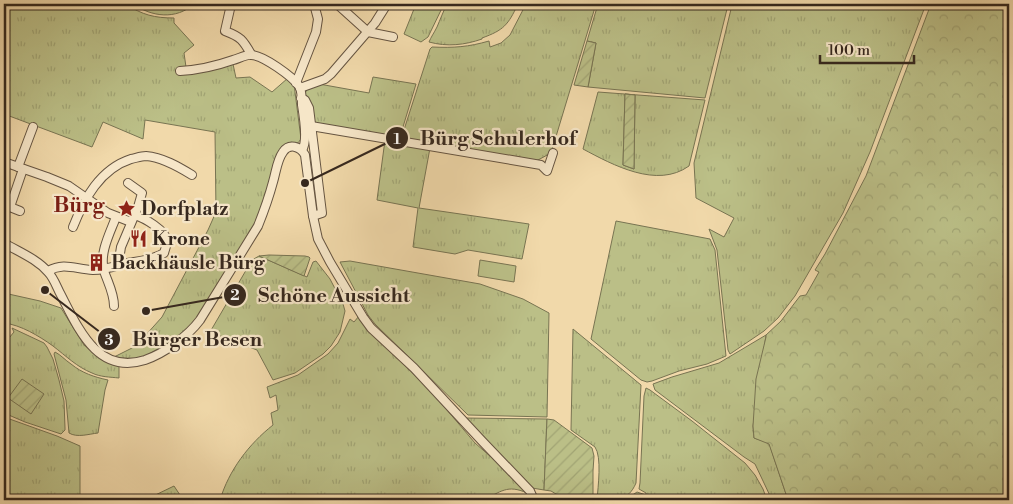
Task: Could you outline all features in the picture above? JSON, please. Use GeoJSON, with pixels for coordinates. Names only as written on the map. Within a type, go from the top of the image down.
{"type":"FeatureCollection","features":[{"type":"Feature","properties":{"kind":"street"},"geometry":{"type":"LineString","coordinates":[[229,4],[230,9],[225,31],[242,40],[250,54]]}},
{"type":"Feature","properties":{"kind":"street"},"geometry":{"type":"LineString","coordinates":[[298,85],[316,32],[318,19],[314,4]]}},
{"type":"Feature","properties":{"kind":"street"},"geometry":{"type":"LineString","coordinates":[[337,4],[368,32],[393,37]]}},
{"type":"Feature","properties":{"kind":"street"},"geometry":{"type":"LineString","coordinates":[[298,85],[325,79],[340,65],[368,32],[380,17],[387,4]]}},
{"type":"Feature","properties":{"kind":"street"},"geometry":{"type":"LineString","coordinates":[[180,71],[193,70],[250,54],[270,62],[298,85],[302,98],[304,120],[305,146],[302,150]]}},
{"type":"Feature","properties":{"kind":"street"},"geometry":{"type":"LineString","coordinates":[[302,98],[309,108],[322,213],[313,216]]}},
{"type":"Feature","properties":{"kind":"street"},"geometry":{"type":"LineString","coordinates":[[311,126],[534,164]]}},
{"type":"Feature","properties":{"kind":"street"},"geometry":{"type":"LineString","coordinates":[[20,211],[10,207],[33,127]]}},
{"type":"Feature","properties":{"kind":"street"},"geometry":{"type":"LineString","coordinates":[[4,243],[33,259],[48,271],[80,332],[97,351],[116,362],[138,362],[151,358],[186,336],[200,320],[258,226],[265,210],[283,151],[288,147],[296,147],[302,150],[305,155],[318,239],[363,317],[530,491],[534,500]]}},
{"type":"Feature","properties":{"kind":"street"},"geometry":{"type":"LineString","coordinates":[[73,227],[86,198],[96,183],[104,174],[124,162],[146,156],[171,164],[192,175]]}},
{"type":"Feature","properties":{"kind":"street"},"geometry":{"type":"LineString","coordinates":[[4,162],[69,186],[108,213],[150,222],[167,240],[164,253],[147,261],[104,270],[67,266],[55,267],[48,271]]}},
{"type":"Feature","properties":{"kind":"street"},"geometry":{"type":"LineString","coordinates":[[118,266],[121,247],[142,193],[128,183]]}},
{"type":"Feature","properties":{"kind":"street"},"geometry":{"type":"LineString","coordinates":[[114,306],[113,295],[104,270],[104,258],[106,245],[116,216]]}},
{"type":"Feature","properties":{"kind":"green space"},"geometry":{"type":"Polygon","coordinates":[[[4,4],[126,4],[149,15],[174,18],[174,23],[194,45],[184,53],[187,74],[233,64],[236,78],[250,77],[272,92],[288,78],[294,84],[301,139],[296,144],[285,146],[256,225],[193,325],[178,338],[145,356],[128,360],[112,358],[136,346],[162,317],[208,230],[216,212],[215,132],[145,120],[143,139],[103,122],[92,147],[4,114],[4,4]]]}},
{"type":"Feature","properties":{"kind":"green space"},"geometry":{"type":"Polygon","coordinates":[[[133,4],[194,4],[180,13],[164,15],[148,12],[133,4]]]}},
{"type":"Feature","properties":{"kind":"green space"},"geometry":{"type":"Polygon","coordinates":[[[400,4],[444,4],[428,37],[421,42],[404,34],[414,9],[400,4]]]}},
{"type":"Feature","properties":{"kind":"green space"},"geometry":{"type":"Polygon","coordinates":[[[447,4],[518,4],[504,26],[482,39],[456,45],[429,42],[447,4]]]}},
{"type":"Feature","properties":{"kind":"green space"},"geometry":{"type":"Polygon","coordinates":[[[526,4],[596,4],[551,153],[532,162],[404,141],[402,136],[430,49],[432,47],[468,46],[489,41],[490,47],[501,43],[510,35],[526,4]]]}},
{"type":"Feature","properties":{"kind":"green space"},"geometry":{"type":"Polygon","coordinates":[[[598,4],[727,4],[705,98],[588,87],[596,43],[587,41],[598,4]]]}},
{"type":"Feature","properties":{"kind":"green space"},"geometry":{"type":"Polygon","coordinates":[[[926,4],[870,152],[843,213],[795,296],[778,318],[764,331],[730,354],[717,250],[709,229],[724,237],[734,218],[696,198],[694,163],[732,5],[926,4]]]}},
{"type":"Feature","properties":{"kind":"green space"},"geometry":{"type":"Polygon","coordinates":[[[931,4],[1009,4],[1009,500],[788,500],[769,444],[754,438],[756,379],[766,335],[781,321],[800,296],[806,295],[819,272],[815,270],[866,176],[931,4]]]}},
{"type":"Feature","properties":{"kind":"green space"},"geometry":{"type":"Polygon","coordinates":[[[587,41],[596,43],[588,87],[574,85],[587,41]]]}},
{"type":"Feature","properties":{"kind":"green space"},"geometry":{"type":"Polygon","coordinates":[[[373,77],[416,84],[399,140],[314,124],[305,93],[308,88],[319,84],[369,93],[373,77]]]}},
{"type":"Feature","properties":{"kind":"green space"},"geometry":{"type":"Polygon","coordinates":[[[598,92],[625,94],[623,165],[634,169],[635,95],[626,94],[705,100],[689,166],[676,173],[649,175],[635,172],[608,162],[583,149],[598,92]]]}},
{"type":"Feature","properties":{"kind":"green space"},"geometry":{"type":"Polygon","coordinates":[[[625,94],[635,95],[634,169],[623,165],[625,94]]]}},
{"type":"Feature","properties":{"kind":"green space"},"geometry":{"type":"Polygon","coordinates":[[[385,140],[430,148],[419,208],[529,224],[522,259],[468,250],[455,254],[413,247],[418,208],[377,200],[385,140]]]}},
{"type":"Feature","properties":{"kind":"green space"},"geometry":{"type":"Polygon","coordinates":[[[616,221],[710,239],[715,250],[726,356],[707,364],[647,382],[641,380],[591,339],[616,221]]]}},
{"type":"Feature","properties":{"kind":"green space"},"geometry":{"type":"Polygon","coordinates":[[[259,256],[307,277],[313,262],[316,261],[330,279],[345,311],[340,332],[323,354],[295,373],[273,380],[257,350],[210,332],[252,260],[259,256]]]}},
{"type":"Feature","properties":{"kind":"green space"},"geometry":{"type":"Polygon","coordinates":[[[259,256],[305,256],[310,258],[304,276],[259,256]]]}},
{"type":"Feature","properties":{"kind":"green space"},"geometry":{"type":"Polygon","coordinates":[[[480,260],[516,266],[514,282],[478,276],[480,260]]]}},
{"type":"Feature","properties":{"kind":"green space"},"geometry":{"type":"Polygon","coordinates":[[[350,261],[480,284],[523,299],[549,313],[547,417],[468,415],[368,315],[340,262],[350,261]]]}},
{"type":"Feature","properties":{"kind":"green space"},"geometry":{"type":"Polygon","coordinates":[[[4,293],[61,308],[84,345],[102,360],[119,366],[119,378],[105,377],[87,371],[36,335],[17,326],[4,323],[4,293]]]}},
{"type":"Feature","properties":{"kind":"green space"},"geometry":{"type":"Polygon","coordinates":[[[359,316],[379,340],[430,390],[475,443],[507,471],[527,493],[509,489],[483,500],[220,500],[234,468],[241,458],[264,432],[273,425],[271,413],[278,410],[276,395],[270,398],[267,387],[298,375],[328,354],[338,343],[350,319],[354,322],[359,316]]]}},
{"type":"Feature","properties":{"kind":"green space"},"geometry":{"type":"Polygon","coordinates":[[[12,328],[44,343],[53,359],[64,401],[65,430],[61,434],[4,413],[4,344],[14,332],[12,328]]]}},
{"type":"Feature","properties":{"kind":"green space"},"geometry":{"type":"Polygon","coordinates":[[[573,329],[641,385],[636,483],[629,494],[620,499],[597,500],[599,472],[597,452],[595,447],[571,430],[573,329]]]}},
{"type":"Feature","properties":{"kind":"green space"},"geometry":{"type":"Polygon","coordinates":[[[766,335],[753,426],[754,438],[769,443],[788,500],[772,500],[755,464],[655,390],[653,384],[719,363],[766,335]]]}},
{"type":"Feature","properties":{"kind":"green space"},"geometry":{"type":"Polygon","coordinates":[[[55,352],[84,372],[108,380],[98,433],[79,435],[69,433],[66,400],[55,352]]]}},
{"type":"Feature","properties":{"kind":"green space"},"geometry":{"type":"Polygon","coordinates":[[[22,379],[44,394],[31,414],[8,398],[22,379]]]}},
{"type":"Feature","properties":{"kind":"green space"},"geometry":{"type":"Polygon","coordinates":[[[646,388],[745,463],[755,475],[767,500],[625,500],[637,492],[646,495],[646,493],[639,489],[646,388]]]}},
{"type":"Feature","properties":{"kind":"green space"},"geometry":{"type":"Polygon","coordinates":[[[4,417],[80,446],[80,500],[4,500],[4,417]]]}},
{"type":"Feature","properties":{"kind":"green space"},"geometry":{"type":"Polygon","coordinates":[[[464,418],[547,419],[544,490],[532,488],[464,418]]]}},
{"type":"Feature","properties":{"kind":"green space"},"geometry":{"type":"Polygon","coordinates":[[[547,419],[554,420],[592,448],[594,456],[593,500],[566,500],[551,491],[544,490],[547,419]]]}},
{"type":"Feature","properties":{"kind":"green space"},"geometry":{"type":"Polygon","coordinates":[[[174,486],[184,500],[145,500],[174,486]]]}},
{"type":"Feature","properties":{"kind":"place","name":"Bürg Schulerhof"},"geometry":{"type":"Point","coordinates":[305,183]}},
{"type":"Feature","properties":{"kind":"place","name":"Dorfplatz"},"geometry":{"type":"Point","coordinates":[127,208]}},
{"type":"Feature","properties":{"kind":"place","name":"Krone"},"geometry":{"type":"Point","coordinates":[138,238]}},
{"type":"Feature","properties":{"kind":"place","name":"Backhäusle Bürg"},"geometry":{"type":"Point","coordinates":[97,262]}},
{"type":"Feature","properties":{"kind":"place","name":"Bürger Besen"},"geometry":{"type":"Point","coordinates":[45,290]}},
{"type":"Feature","properties":{"kind":"place","name":"Schöne Aussicht"},"geometry":{"type":"Point","coordinates":[146,311]}},
{"type":"Feature","properties":{"kind":"district","name":"Bürg"},"geometry":{"type":"Point","coordinates":[79,205]}}]}
